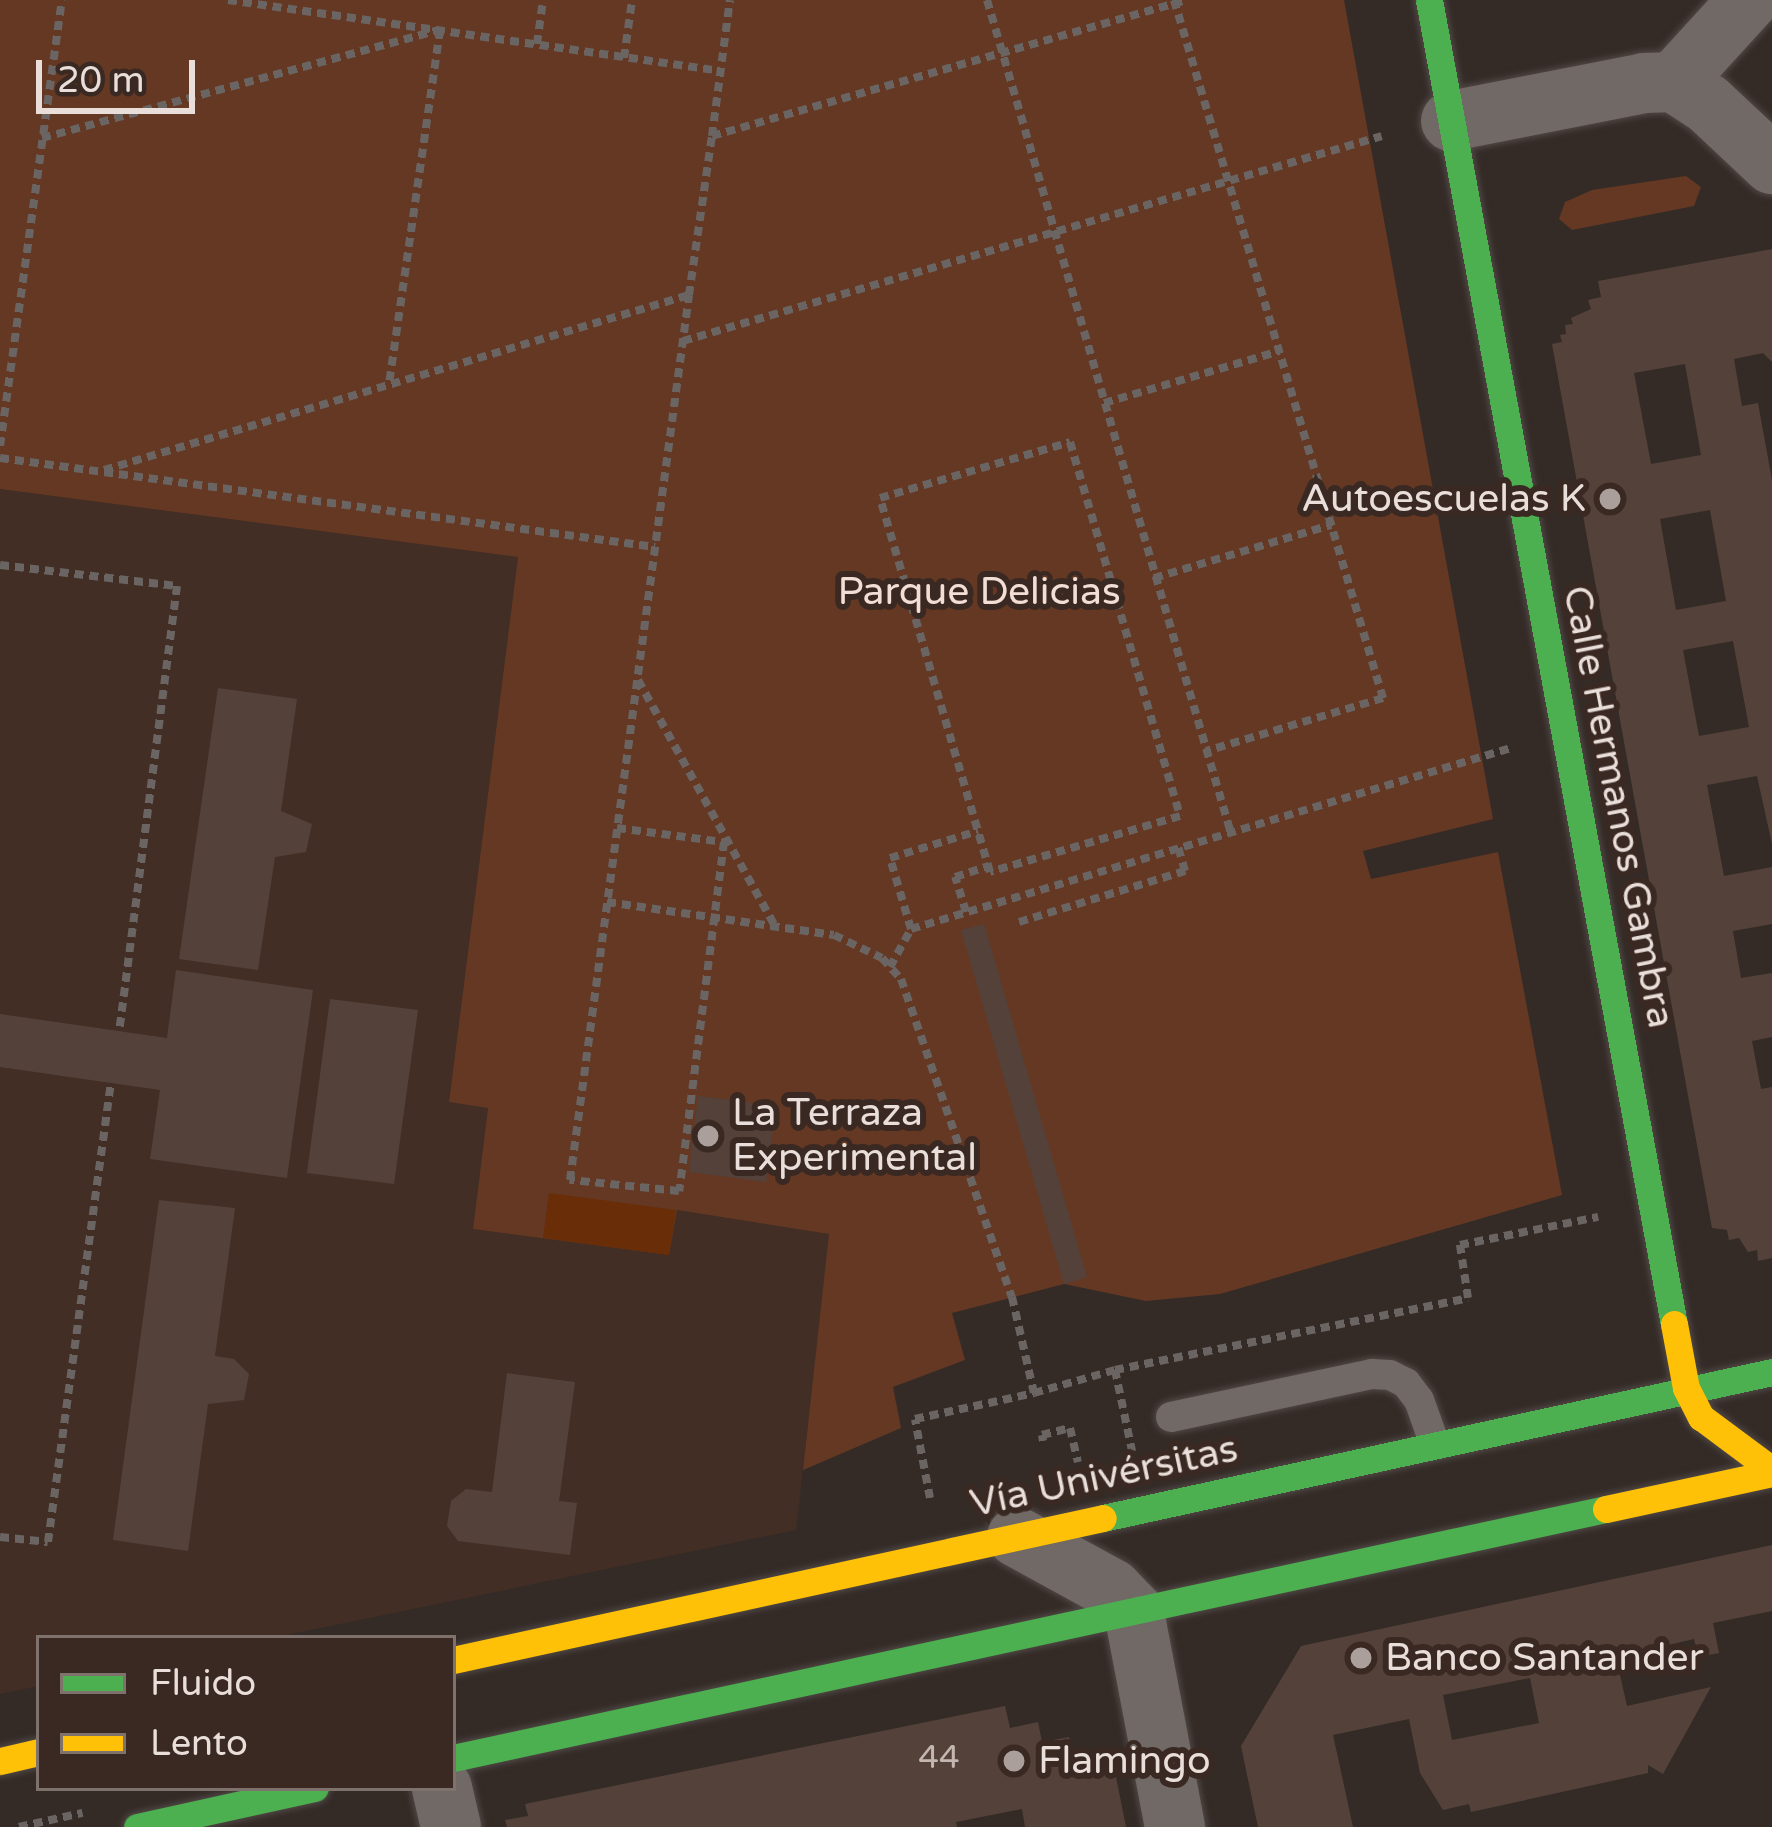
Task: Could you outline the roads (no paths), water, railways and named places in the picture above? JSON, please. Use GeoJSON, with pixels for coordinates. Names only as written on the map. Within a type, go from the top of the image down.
{"type":"FeatureCollection","features":[{"type":"Feature","properties":{"kind":"main road","name":"Calle Hermanos Gambra"},"geometry":{"type":"LineString","coordinates":[[1429,0],[1686,1388],[1701,1417],[1720,1436],[1772,1472]]}},
{"type":"Feature","properties":{"kind":"main road","name":"Vía Univérsitas"},"geometry":{"type":"LineString","coordinates":[[456,1659],[1434,1442],[1772,1372]]}},
{"type":"Feature","properties":{"kind":"main road"},"geometry":{"type":"LineString","coordinates":[[456,1757],[1772,1472]]}},
{"type":"Feature","properties":{"kind":"main road"},"geometry":{"type":"LineString","coordinates":[[0,1761],[36,1753]]}},
{"type":"Feature","properties":{"kind":"main road"},"geometry":{"type":"LineString","coordinates":[[137,1827],[301,1791]]}},
{"type":"Feature","properties":{"kind":"street"},"geometry":{"type":"LineString","coordinates":[[1674,82],[1749,0]]}},
{"type":"Feature","properties":{"kind":"street"},"geometry":{"type":"LineString","coordinates":[[1451,121],[1644,83],[1674,82],[1708,104],[1772,164]]}},
{"type":"Feature","properties":{"kind":"street"},"geometry":{"type":"LineString","coordinates":[[1017,1537],[1112,1589],[1134,1612],[1175,1827]]}},
{"type":"Feature","properties":{"kind":"street"},"geometry":{"type":"LineString","coordinates":[[443,1791],[451,1827]]}},
{"type":"Feature","properties":{"kind":"lane"},"geometry":{"type":"LineString","coordinates":[[1171,1417],[1372,1374],[1390,1375],[1406,1383],[1419,1400],[1434,1442]]}},
{"type":"Feature","properties":{"kind":"place","name":"Autoescuelas K"},"geometry":{"type":"Point","coordinates":[1610,499]}},
{"type":"Feature","properties":{"kind":"place","name":"La Terraza Experimental"},"geometry":{"type":"Point","coordinates":[708,1136]}},
{"type":"Feature","properties":{"kind":"place","name":"Banco Santander"},"geometry":{"type":"Point","coordinates":[1361,1658]}},
{"type":"Feature","properties":{"kind":"place","name":"Flamingo"},"geometry":{"type":"Point","coordinates":[1014,1761]}},
{"type":"Feature","properties":{"kind":"park label","name":"Parque Delicias"},"geometry":{"type":"Point","coordinates":[979,592]}}]}
